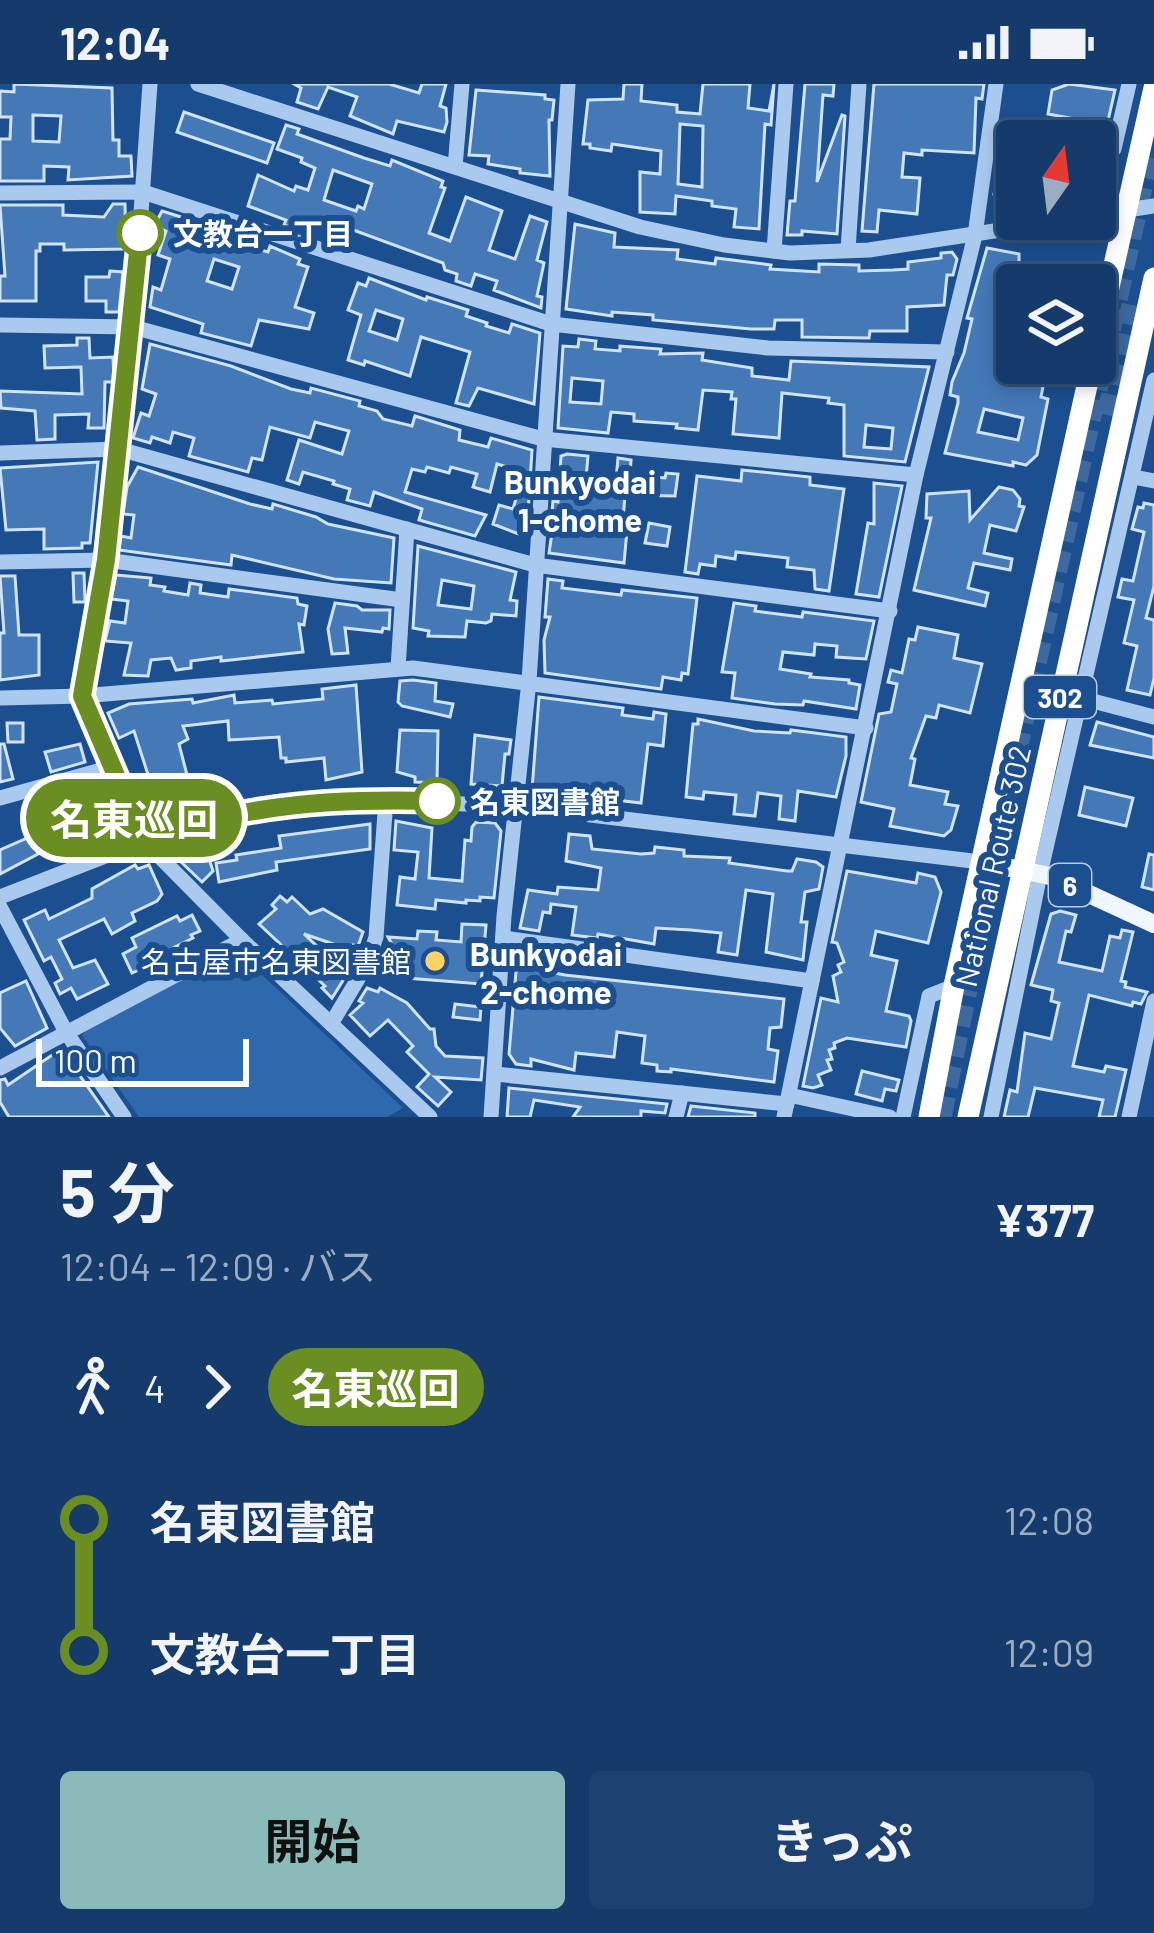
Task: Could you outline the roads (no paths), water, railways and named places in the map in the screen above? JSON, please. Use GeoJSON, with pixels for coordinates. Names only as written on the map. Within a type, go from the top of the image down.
{"type":"FeatureCollection","features":[{"type":"Feature","properties":{"kind":"highway"},"geometry":{"type":"LineString","coordinates":[[1113,264],[1154,88]]}},
{"type":"Feature","properties":{"kind":"highway","name":"National Route 302"},"geometry":{"type":"LineString","coordinates":[[968,1117],[1003,953],[1032,871],[1055,717],[1153,287]]}},
{"type":"Feature","properties":{"kind":"highway","name":"National Route 302"},"geometry":{"type":"LineString","coordinates":[[929,1117],[1087,384]]}},
{"type":"Feature","properties":{"kind":"highway"},"geometry":{"type":"LineString","coordinates":[[1055,717],[1080,702]]}},
{"type":"Feature","properties":{"kind":"highway"},"geometry":{"type":"LineString","coordinates":[[1003,953],[1017,984]]}},
{"type":"Feature","properties":{"kind":"main road","name":"6"},"geometry":{"type":"LineString","coordinates":[[981,862],[1032,871],[1154,924]]}},
{"type":"Feature","properties":{"kind":"street"},"geometry":{"type":"LineString","coordinates":[[150,84],[133,327],[106,560],[82,696],[144,841],[424,1112]]}},
{"type":"Feature","properties":{"kind":"street"},"geometry":{"type":"LineString","coordinates":[[198,84],[640,227],[724,245],[773,251],[848,250],[996,232]]}},
{"type":"Feature","properties":{"kind":"street"},"geometry":{"type":"LineString","coordinates":[[455,167],[462,84]]}},
{"type":"Feature","properties":{"kind":"street"},"geometry":{"type":"LineString","coordinates":[[491,1117],[503,938],[530,681],[568,84]]}},
{"type":"Feature","properties":{"kind":"street"},"geometry":{"type":"LineString","coordinates":[[773,251],[786,84]]}},
{"type":"Feature","properties":{"kind":"street"},"geometry":{"type":"LineString","coordinates":[[848,250],[859,84]]}},
{"type":"Feature","properties":{"kind":"street"},"geometry":{"type":"LineString","coordinates":[[787,1105],[916,475],[976,235],[996,84]]}},
{"type":"Feature","properties":{"kind":"street"},"geometry":{"type":"LineString","coordinates":[[1117,152],[1129,84]]}},
{"type":"Feature","properties":{"kind":"street"},"geometry":{"type":"LineString","coordinates":[[0,193],[142,192],[551,324],[768,348],[947,352]]}},
{"type":"Feature","properties":{"kind":"street"},"geometry":{"type":"LineString","coordinates":[[1116,212],[1154,206]]}},
{"type":"Feature","properties":{"kind":"street"},"geometry":{"type":"LineString","coordinates":[[0,325],[133,327],[543,439],[916,475]]}},
{"type":"Feature","properties":{"kind":"street"},"geometry":{"type":"LineString","coordinates":[[991,1117],[1017,984],[1032,871],[1080,702],[1154,380]]}},
{"type":"Feature","properties":{"kind":"street"},"geometry":{"type":"LineString","coordinates":[[0,452],[119,449],[535,565],[890,610]]}},
{"type":"Feature","properties":{"kind":"street"},"geometry":{"type":"LineString","coordinates":[[1133,477],[1154,482]]}},
{"type":"Feature","properties":{"kind":"street"},"geometry":{"type":"LineString","coordinates":[[398,668],[407,529]]}},
{"type":"Feature","properties":{"kind":"street"},"geometry":{"type":"LineString","coordinates":[[0,562],[106,560],[402,600]]}},
{"type":"Feature","properties":{"kind":"street"},"geometry":{"type":"LineString","coordinates":[[0,698],[82,696],[398,668],[530,681],[866,728]]}},
{"type":"Feature","properties":{"kind":"street"},"geometry":{"type":"LineString","coordinates":[[1080,702],[1154,717]]}},
{"type":"Feature","properties":{"kind":"street"},"geometry":{"type":"LineString","coordinates":[[0,798],[112,767]]}},
{"type":"Feature","properties":{"kind":"street"},"geometry":{"type":"LineString","coordinates":[[0,897],[144,841],[224,817],[324,802],[386,799],[516,806],[981,862]]}},
{"type":"Feature","properties":{"kind":"street"},"geometry":{"type":"LineString","coordinates":[[331,1024],[368,964],[376,937],[386,799]]}},
{"type":"Feature","properties":{"kind":"street"},"geometry":{"type":"LineString","coordinates":[[0,907],[66,1032],[124,1117]]}},
{"type":"Feature","properties":{"kind":"street"},"geometry":{"type":"LineString","coordinates":[[503,938],[812,981]]}},
{"type":"Feature","properties":{"kind":"street"},"geometry":{"type":"LineString","coordinates":[[0,1068],[242,940]]}},
{"type":"Feature","properties":{"kind":"street"},"geometry":{"type":"LineString","coordinates":[[903,1117],[928,996],[954,986]]}},
{"type":"Feature","properties":{"kind":"street"},"geometry":{"type":"LineString","coordinates":[[1129,1117],[1148,1052],[1154,1000]]}},
{"type":"Feature","properties":{"kind":"street"},"geometry":{"type":"LineString","coordinates":[[495,1074],[890,1117]]}},
{"type":"Feature","properties":{"kind":"street"},"geometry":{"type":"LineString","coordinates":[[676,1117],[682,1093]]}},
{"type":"Feature","properties":{"kind":"street"},"geometry":{"type":"LineString","coordinates":[[400,1117],[424,1112]]}},
{"type":"Feature","properties":{"kind":"tunnel"},"geometry":{"type":"LineString","coordinates":[[941,1117],[1005,803],[1149,156]]}},
{"type":"Feature","properties":{"kind":"tunnel"},"geometry":{"type":"LineString","coordinates":[[1107,415],[1132,305]]}},
{"type":"Feature","properties":{"kind":"place","name":"文教台一丁目"},"geometry":{"type":"Point","coordinates":[140,233]}},
{"type":"Feature","properties":{"kind":"place","name":"名東図書館"},"geometry":{"type":"Point","coordinates":[437,801]}},
{"type":"Feature","properties":{"kind":"place","name":"名古屋市名東図書館"},"geometry":{"type":"Point","coordinates":[435,961]}},
{"type":"Feature","properties":{"kind":"district","name":"Bunkyodai 1-chome"},"geometry":{"type":"Point","coordinates":[580,500]}},
{"type":"Feature","properties":{"kind":"district","name":"Bunkyodai 2-chome"},"geometry":{"type":"Point","coordinates":[546,972]}}]}
